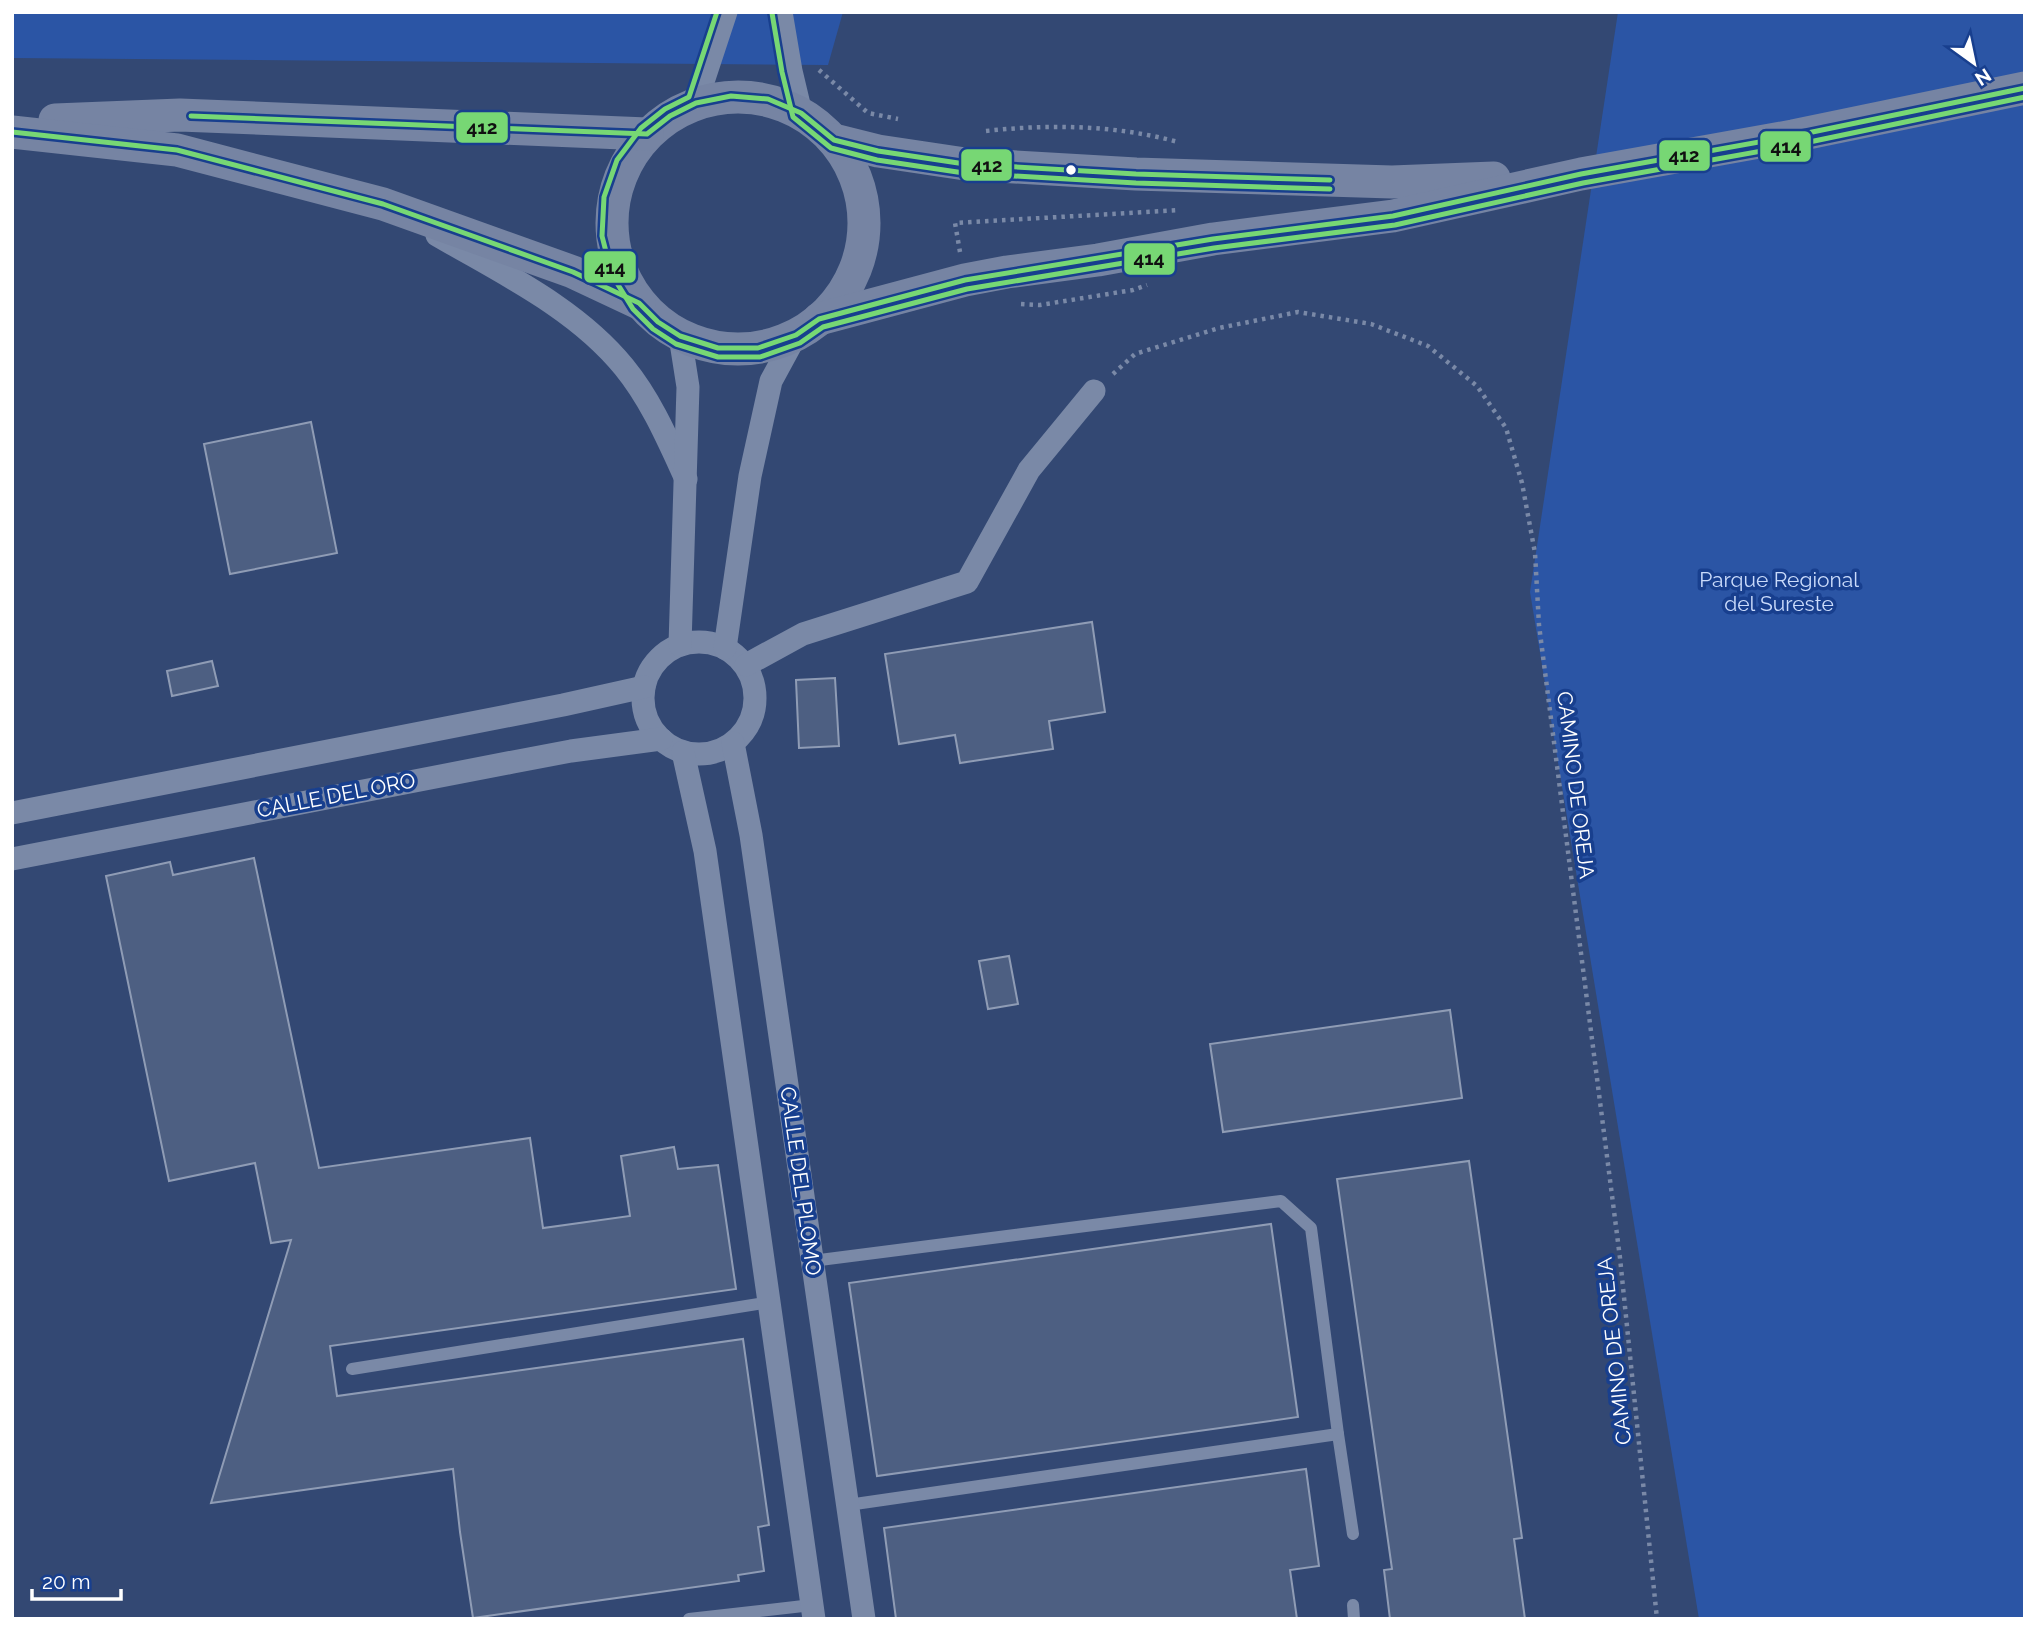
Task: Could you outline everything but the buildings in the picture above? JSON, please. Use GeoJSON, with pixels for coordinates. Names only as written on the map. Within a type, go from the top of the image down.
{"type":"FeatureCollection","features":[{"type":"Feature","properties":{"kind":"main road"},"geometry":{"type":"LineString","coordinates":[[808,327],[842,295],[857,265],[864,233],[862,199],[852,167],[834,140],[802,113],[768,99],[732,96],[696,103],[670,116],[647,134],[625,164],[613,198],[611,235],[620,271],[639,303],[658,321],[680,336],[718,348],[758,348],[808,327],[965,280],[1213,239],[1393,215],[1581,174],[1793,136],[2025,88]]}},
{"type":"Feature","properties":{"kind":"main road"},"geometry":{"type":"LineString","coordinates":[[12,122],[180,115],[647,134]]}},
{"type":"Feature","properties":{"kind":"main road"},"geometry":{"type":"LineString","coordinates":[[12,132],[177,150],[383,204],[573,272],[639,303]]}},
{"type":"Feature","properties":{"kind":"main road"},"geometry":{"type":"LineString","coordinates":[[834,140],[878,151],[965,164],[1136,174],[1392,182],[1581,174]]}},
{"type":"Feature","properties":{"kind":"street"},"geometry":{"type":"LineString","coordinates":[[696,103],[726,12]]}},
{"type":"Feature","properties":{"kind":"street"},"geometry":{"type":"LineString","coordinates":[[782,12],[791,71],[802,113]]}},
{"type":"Feature","properties":{"kind":"street"},"geometry":{"type":"LineString","coordinates":[[383,204],[542,297],[578,322],[624,366],[654,410],[686,479]]}},
{"type":"Feature","properties":{"kind":"street"},"geometry":{"type":"LineString","coordinates":[[725,648],[747,489],[771,381],[808,327]]}},
{"type":"Feature","properties":{"kind":"street"},"geometry":{"type":"LineString","coordinates":[[680,336],[688,387],[680,645]]}},
{"type":"Feature","properties":{"kind":"street"},"geometry":{"type":"LineString","coordinates":[[746,665],[803,634],[967,582],[1029,470],[1094,391]]}},
{"type":"Feature","properties":{"kind":"street"},"geometry":{"type":"LineString","coordinates":[[703,641],[725,648],[746,665],[756,692],[751,720],[733,743],[718,751],[700,755],[683,752],[661,739],[649,724],[643,706],[644,687],[656,661],[680,645],[703,641]]}},
{"type":"Feature","properties":{"kind":"street"},"geometry":{"type":"LineString","coordinates":[[12,813],[644,687]]}},
{"type":"Feature","properties":{"kind":"street","name":"CALLE DEL ORO"},"geometry":{"type":"LineString","coordinates":[[12,859],[499,764],[661,739]]}},
{"type":"Feature","properties":{"kind":"street","name":"CALLE DEL PLOMO"},"geometry":{"type":"LineString","coordinates":[[733,743],[751,835],[864,1619]]}},
{"type":"Feature","properties":{"kind":"street"},"geometry":{"type":"LineString","coordinates":[[683,752],[705,850],[813,1612]]}},
{"type":"Feature","properties":{"kind":"lane"},"geometry":{"type":"LineString","coordinates":[[813,1261],[1281,1201],[1311,1228],[1353,1534]]}},
{"type":"Feature","properties":{"kind":"lane"},"geometry":{"type":"LineString","coordinates":[[352,1368],[770,1302]]}},
{"type":"Feature","properties":{"kind":"lane"},"geometry":{"type":"LineString","coordinates":[[848,1505],[1338,1434]]}},
{"type":"Feature","properties":{"kind":"lane"},"geometry":{"type":"LineString","coordinates":[[688,1619],[813,1612]]}},
{"type":"Feature","properties":{"kind":"path"},"geometry":{"type":"LineString","coordinates":[[812,64],[868,113],[904,121]]}},
{"type":"Feature","properties":{"kind":"path"},"geometry":{"type":"LineString","coordinates":[[976,132],[1011,129],[1125,131],[1189,145]]}},
{"type":"Feature","properties":{"kind":"path"},"geometry":{"type":"LineString","coordinates":[[965,280],[956,223],[1182,209]]}},
{"type":"Feature","properties":{"kind":"path","name":"CAMINO DE OREJA"},"geometry":{"type":"LineString","coordinates":[[1094,391],[1135,354],[1219,328],[1298,312],[1371,324],[1429,346],[1477,386],[1506,428],[1522,483],[1535,553],[1539,625],[1620,1258],[1657,1619]]}},
{"type":"Feature","properties":{"kind":"green space"},"geometry":{"type":"Polygon","coordinates":[[[12,12],[843,12],[828,65],[12,58],[12,12]]]}},
{"type":"Feature","properties":{"kind":"green space","name":"Parque Regional del Sureste"},"geometry":{"type":"Polygon","coordinates":[[[1618,12],[2025,12],[2025,1619],[1699,1619],[1530,592],[1618,12]]]}},
{"type":"Feature","properties":{"kind":"transit line","name":"414"},"geometry":{"type":"LineString","coordinates":[[717,12],[689,97],[665,109],[641,128],[617,160],[604,197],[602,236],[612,275],[633,309],[653,329],[676,344],[718,357],[760,357],[800,343],[823,327],[967,289],[1214,248],[1395,225],[1583,183],[1795,145],[2025,97]]}},
{"type":"Feature","properties":{"kind":"transit line","name":"414"},"geometry":{"type":"LineString","coordinates":[[772,13],[793,117],[831,148],[877,160],[964,173],[1136,183],[1330,189]]}},
{"type":"Feature","properties":{"kind":"transit line","name":"412"},"geometry":{"type":"LineString","coordinates":[[12,132],[177,150],[383,204],[573,272],[639,303],[658,322],[680,336],[718,348],[758,348],[796,335],[819,319],[965,280],[1213,239],[1393,216],[1581,174],[1793,136],[2025,88]]}},
{"type":"Feature","properties":{"kind":"transit line","name":"412"},"geometry":{"type":"LineString","coordinates":[[191,116],[647,134],[670,116],[696,103],[731,96],[768,99],[801,113],[834,140],[878,151],[965,164],[1136,174],[1330,180]]}}]}
